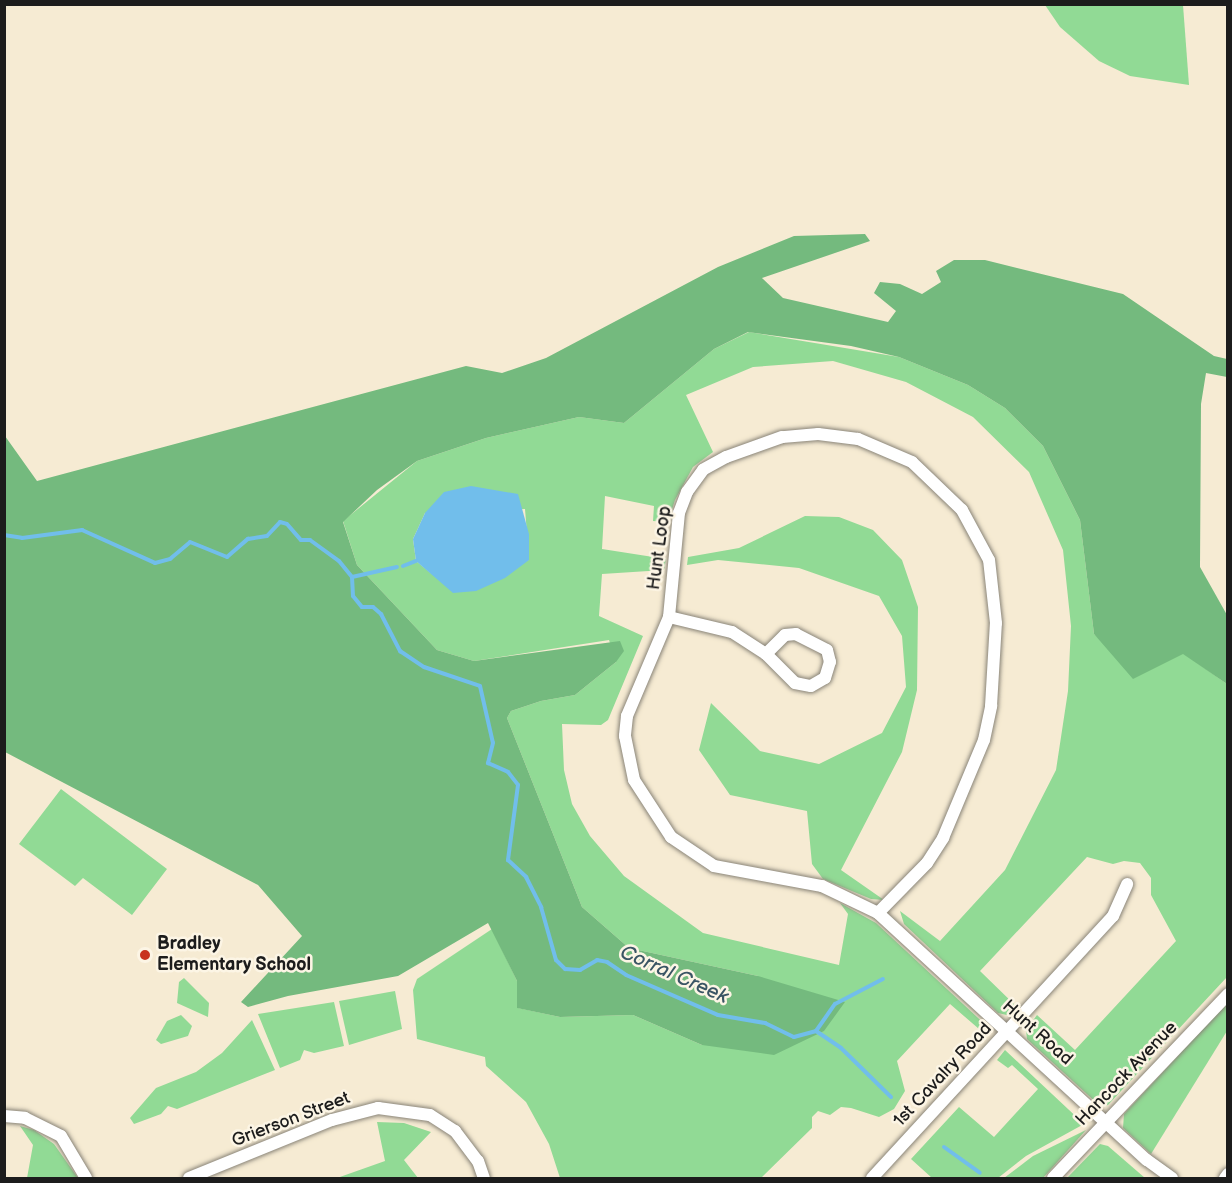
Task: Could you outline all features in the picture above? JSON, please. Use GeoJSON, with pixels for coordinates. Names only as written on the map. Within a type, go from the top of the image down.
{"type":"FeatureCollection","features":[{"type":"Feature","properties":{"kind":"street","name":"Hunt Loop"},"geometry":{"type":"LineString","coordinates":[[818,434],[858,440],[912,462],[962,510],[989,560],[994,593],[991,706],[972,774],[943,838],[927,863],[878,913],[822,886],[714,866],[671,837],[650,810],[634,780],[625,736],[636,692],[669,617],[679,513],[687,492],[703,470],[752,445],[782,437],[818,434]]}},
{"type":"Feature","properties":{"kind":"street"},"geometry":{"type":"LineString","coordinates":[[669,617],[732,632],[766,654],[795,683],[811,686],[825,678],[830,662],[827,650],[796,634],[784,635],[766,654]]}},
{"type":"Feature","properties":{"kind":"street","name":"1st Cavalry Road"},"geometry":{"type":"LineString","coordinates":[[872,1179],[1113,916],[1127,884]]}},
{"type":"Feature","properties":{"kind":"street","name":"Hunt Road"},"geometry":{"type":"LineString","coordinates":[[878,913],[1172,1179]]}},
{"type":"Feature","properties":{"kind":"street","name":"Hancock Avenue"},"geometry":{"type":"LineString","coordinates":[[1053,1179],[1227,994]]}},
{"type":"Feature","properties":{"kind":"street","name":"Grierson Street"},"geometry":{"type":"LineString","coordinates":[[189,1179],[333,1120],[378,1108],[430,1115],[455,1131],[478,1161],[484,1179]]}},
{"type":"Feature","properties":{"kind":"street"},"geometry":{"type":"LineString","coordinates":[[4,1116],[25,1118],[62,1136],[86,1179]]}},
{"type":"Feature","properties":{"kind":"street"},"geometry":{"type":"LineString","coordinates":[[1225,1179],[1227,1174]]}},
{"type":"Feature","properties":{"kind":"green space"},"geometry":{"type":"Polygon","coordinates":[[[1045,5],[1183,5],[1189,85],[1130,76],[1099,61],[1060,27],[1045,5]]]}},
{"type":"Feature","properties":{"kind":"green space"},"geometry":{"type":"Polygon","coordinates":[[[865,234],[870,241],[762,278],[783,298],[888,322],[896,311],[874,293],[880,282],[900,284],[922,294],[941,282],[936,271],[954,260],[985,260],[1123,294],[1214,356],[1227,359],[1227,377],[1206,373],[1201,404],[1200,567],[1227,615],[1227,684],[1183,654],[1133,679],[1094,634],[1080,520],[1043,446],[1005,408],[968,385],[899,357],[851,346],[748,332],[714,349],[624,423],[579,417],[486,438],[417,461],[377,490],[343,522],[357,565],[437,650],[474,661],[620,641],[624,651],[616,662],[575,695],[541,701],[511,711],[507,718],[582,907],[629,948],[758,976],[845,1002],[824,1031],[774,1055],[702,1045],[633,1015],[560,1017],[517,1008],[517,981],[488,923],[398,976],[288,996],[248,1007],[241,1002],[302,936],[258,885],[5,752],[5,436],[37,481],[466,366],[502,373],[546,358],[718,267],[794,236],[865,234]]]}},
{"type":"Feature","properties":{"kind":"green space"},"geometry":{"type":"Polygon","coordinates":[[[749,332],[899,357],[968,385],[1005,408],[1043,446],[1080,520],[1094,634],[1101,640],[1183,653],[1227,684],[1227,977],[1108,1105],[1101,1107],[1027,1039],[1026,1030],[1037,1015],[1075,1050],[1176,941],[1151,895],[1151,878],[1140,863],[1124,861],[1113,864],[1087,857],[980,971],[1019,1009],[1011,1016],[998,1013],[904,924],[900,911],[940,941],[1005,870],[1056,770],[1068,691],[1071,626],[1063,550],[1029,472],[973,417],[906,382],[833,361],[753,367],[686,395],[713,452],[693,467],[675,500],[668,522],[653,521],[654,506],[605,496],[602,549],[666,559],[664,570],[602,574],[599,616],[643,636],[608,720],[601,725],[562,724],[564,770],[572,804],[590,836],[624,876],[703,933],[839,965],[848,914],[840,903],[876,923],[991,1030],[986,1035],[950,1004],[897,1061],[905,1091],[894,1109],[879,1117],[841,1107],[830,1115],[818,1111],[812,1117],[812,1128],[761,1178],[560,1178],[549,1144],[526,1102],[486,1066],[485,1057],[417,1039],[413,990],[417,979],[492,929],[517,981],[518,1008],[560,1017],[633,1015],[702,1045],[758,976],[629,948],[582,907],[507,718],[511,711],[541,701],[575,695],[616,662],[609,640],[474,661],[437,650],[357,565],[343,521],[417,461],[486,438],[579,417],[624,423],[714,349],[749,332]],[[525,509],[425,513],[413,539],[416,561],[433,575],[529,560],[525,509]]]}},
{"type":"Feature","properties":{"kind":"green space"},"geometry":{"type":"Polygon","coordinates":[[[805,516],[839,517],[873,530],[902,560],[918,607],[917,690],[902,752],[841,870],[884,900],[871,899],[823,879],[812,864],[807,811],[730,795],[699,750],[711,703],[760,751],[819,764],[882,733],[906,687],[902,636],[879,596],[799,568],[718,560],[687,565],[688,557],[739,548],[805,516]]]}},
{"type":"Feature","properties":{"kind":"green space"},"geometry":{"type":"Polygon","coordinates":[[[61,789],[167,869],[132,915],[83,878],[75,886],[19,844],[61,789]]]}},
{"type":"Feature","properties":{"kind":"green space"},"geometry":{"type":"Polygon","coordinates":[[[184,978],[209,1003],[208,1017],[177,1003],[179,982],[184,978]]]}},
{"type":"Feature","properties":{"kind":"green space"},"geometry":{"type":"Polygon","coordinates":[[[395,991],[402,1029],[349,1045],[339,1001],[395,991]]]}},
{"type":"Feature","properties":{"kind":"green space"},"geometry":{"type":"Polygon","coordinates":[[[334,1002],[344,1046],[314,1053],[304,1050],[300,1060],[280,1068],[258,1014],[334,1002]]]}},
{"type":"Feature","properties":{"kind":"green space"},"geometry":{"type":"Polygon","coordinates":[[[1227,1003],[1227,1031],[1151,1154],[1123,1128],[1124,1114],[1227,1003]]]}},
{"type":"Feature","properties":{"kind":"green space"},"geometry":{"type":"Polygon","coordinates":[[[181,1015],[192,1026],[188,1036],[161,1044],[156,1040],[167,1021],[181,1015]]]}},
{"type":"Feature","properties":{"kind":"green space"},"geometry":{"type":"Polygon","coordinates":[[[252,1020],[275,1070],[177,1109],[168,1106],[161,1114],[134,1124],[130,1118],[156,1088],[196,1072],[222,1053],[252,1020]]]}},
{"type":"Feature","properties":{"kind":"green space"},"geometry":{"type":"Polygon","coordinates":[[[1005,1050],[1084,1124],[1026,1156],[998,1178],[932,1178],[911,1159],[959,1107],[994,1137],[1038,1089],[1012,1065],[1008,1068],[997,1060],[1005,1050]]]}},
{"type":"Feature","properties":{"kind":"green space"},"geometry":{"type":"Polygon","coordinates":[[[377,1122],[404,1123],[431,1132],[404,1160],[418,1178],[337,1178],[385,1161],[377,1122]]]}},
{"type":"Feature","properties":{"kind":"green space"},"geometry":{"type":"Polygon","coordinates":[[[20,1126],[34,1130],[54,1144],[78,1178],[27,1178],[33,1145],[20,1126]]]}},
{"type":"Feature","properties":{"kind":"green space"},"geometry":{"type":"Polygon","coordinates":[[[1086,1130],[1043,1178],[1004,1178],[1033,1156],[1086,1130]]]}},
{"type":"Feature","properties":{"kind":"green space"},"geometry":{"type":"Polygon","coordinates":[[[1100,1144],[1108,1146],[1145,1178],[1067,1178],[1100,1144]]]}},
{"type":"Feature","properties":{"kind":"water"},"geometry":{"type":"Polygon","coordinates":[[[471,486],[518,494],[529,534],[529,560],[505,578],[476,591],[453,593],[416,561],[413,539],[425,513],[444,492],[471,486]]]}},
{"type":"Feature","properties":{"kind":"waterway","name":"Corral Creek"},"geometry":{"type":"LineString","coordinates":[[4,535],[22,538],[82,530],[155,563],[170,559],[190,542],[227,557],[248,539],[267,536],[280,522],[287,524],[301,540],[310,540],[339,561],[352,577],[353,596],[362,607],[373,607],[381,614],[400,651],[424,667],[480,686],[493,743],[488,763],[508,772],[518,785],[508,860],[526,877],[541,907],[556,960],[565,969],[580,970],[597,960],[607,962],[626,975],[718,1015],[765,1023],[794,1037],[816,1031],[841,1048],[891,1097]]}},
{"type":"Feature","properties":{"kind":"waterway"},"geometry":{"type":"LineString","coordinates":[[403,566],[416,561]]}},
{"type":"Feature","properties":{"kind":"waterway"},"geometry":{"type":"LineString","coordinates":[[352,577],[397,567]]}},
{"type":"Feature","properties":{"kind":"waterway"},"geometry":{"type":"LineString","coordinates":[[816,1031],[835,1004],[883,979]]}},
{"type":"Feature","properties":{"kind":"waterway"},"geometry":{"type":"LineString","coordinates":[[944,1147],[980,1173]]}},
{"type":"Feature","properties":{"kind":"place","name":"Bradley Elementary School"},"geometry":{"type":"Point","coordinates":[145,955]}}]}
